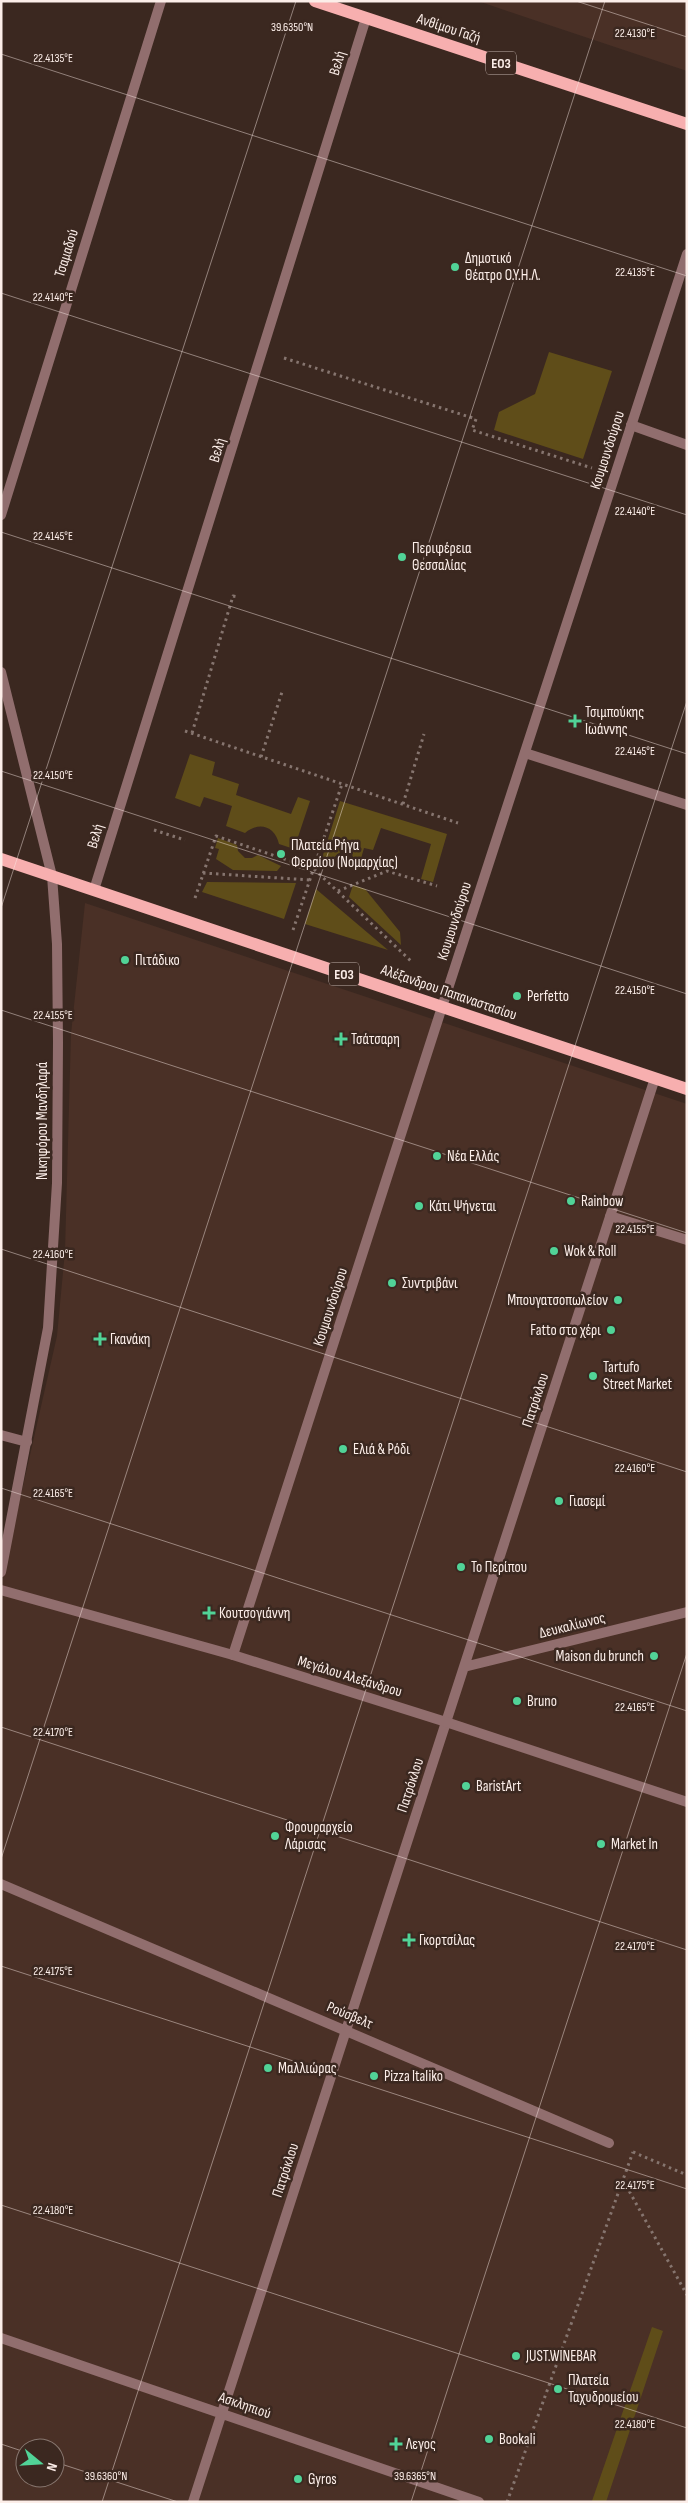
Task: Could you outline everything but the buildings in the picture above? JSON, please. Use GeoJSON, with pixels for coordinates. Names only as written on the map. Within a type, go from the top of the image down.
{"type":"FeatureCollection","features":[{"type":"Feature","properties":{"kind":"main road","name":"Ανθίμου Γαζή"},"geometry":{"type":"LineString","coordinates":[[315,1],[687,124]]}},
{"type":"Feature","properties":{"kind":"main road","name":"Αλέξανδρου Παπαναστασίου"},"geometry":{"type":"LineString","coordinates":[[1,859],[687,1088]]}},
{"type":"Feature","properties":{"kind":"street","name":"Τσαμαδού"},"geometry":{"type":"LineString","coordinates":[[1,515],[161,1]]}},
{"type":"Feature","properties":{"kind":"street","name":"Βελή"},"geometry":{"type":"LineString","coordinates":[[94,890],[366,18]]}},
{"type":"Feature","properties":{"kind":"street","name":"Κουμουνδούρου"},"geometry":{"type":"LineString","coordinates":[[233,1655],[687,254]]}},
{"type":"Feature","properties":{"kind":"street"},"geometry":{"type":"LineString","coordinates":[[631,425],[687,445]]}},
{"type":"Feature","properties":{"kind":"street","name":"Νικηφόρου Μανδηλαρά"},"geometry":{"type":"LineString","coordinates":[[1,672],[52,876],[57,944],[57,1183],[55,1242],[47,1336],[1,1572]]}},
{"type":"Feature","properties":{"kind":"street"},"geometry":{"type":"LineString","coordinates":[[525,753],[687,805]]}},
{"type":"Feature","properties":{"kind":"street","name":"Πατρόκλου"},"geometry":{"type":"LineString","coordinates":[[193,2502],[655,1078]]}},
{"type":"Feature","properties":{"kind":"street"},"geometry":{"type":"LineString","coordinates":[[610,1216],[687,1240]]}},
{"type":"Feature","properties":{"kind":"street"},"geometry":{"type":"LineString","coordinates":[[1,1435],[27,1442]]}},
{"type":"Feature","properties":{"kind":"street","name":"Μεγάλου Αλεξάνδρου"},"geometry":{"type":"LineString","coordinates":[[1,1590],[233,1655],[446,1722],[687,1802]]}},
{"type":"Feature","properties":{"kind":"street","name":"Δευκαλίωνος"},"geometry":{"type":"LineString","coordinates":[[464,1667],[687,1612]]}},
{"type":"Feature","properties":{"kind":"street","name":"Ρούσβελτ"},"geometry":{"type":"LineString","coordinates":[[1,1884],[609,2143]]}},
{"type":"Feature","properties":{"kind":"street","name":"Ασκληπιού"},"geometry":{"type":"LineString","coordinates":[[1,2338],[479,2502]]}},
{"type":"Feature","properties":{"kind":"path"},"geometry":{"type":"LineString","coordinates":[[282,357],[476,419],[472,430],[592,468]]}},
{"type":"Feature","properties":{"kind":"path"},"geometry":{"type":"LineString","coordinates":[[192,733],[233,596],[239,597]]}},
{"type":"Feature","properties":{"kind":"path"},"geometry":{"type":"LineString","coordinates":[[261,757],[283,689]]}},
{"type":"Feature","properties":{"kind":"path"},"geometry":{"type":"LineString","coordinates":[[185,731],[458,823]]}},
{"type":"Feature","properties":{"kind":"path"},"geometry":{"type":"LineString","coordinates":[[403,804],[424,734]]}},
{"type":"Feature","properties":{"kind":"path"},"geometry":{"type":"LineString","coordinates":[[293,931],[342,784]]}},
{"type":"Feature","properties":{"kind":"path"},"geometry":{"type":"LineString","coordinates":[[154,830],[185,840]]}},
{"type":"Feature","properties":{"kind":"path"},"geometry":{"type":"LineString","coordinates":[[195,899],[216,836],[314,869],[412,962]]}},
{"type":"Feature","properties":{"kind":"path"},"geometry":{"type":"LineString","coordinates":[[338,891],[387,871],[437,886]]}},
{"type":"Feature","properties":{"kind":"path"},"geometry":{"type":"LineString","coordinates":[[203,873],[310,880]]}},
{"type":"Feature","properties":{"kind":"path"},"geometry":{"type":"LineString","coordinates":[[609,2143],[687,2175]]}},
{"type":"Feature","properties":{"kind":"path"},"geometry":{"type":"LineString","coordinates":[[507,2502],[633,2152]]}},
{"type":"Feature","properties":{"kind":"path"},"geometry":{"type":"LineString","coordinates":[[623,2180],[687,2295]]}},
{"type":"Feature","properties":{"kind":"shaded area"},"geometry":{"type":"Polygon","coordinates":[[[478,1],[687,1],[687,71],[528,18],[478,1]]]}},
{"type":"Feature","properties":{"kind":"shaded area"},"geometry":{"type":"Polygon","coordinates":[[[549,352],[612,371],[583,459],[494,430],[499,412],[535,394],[549,352]]]}},
{"type":"Feature","properties":{"kind":"shaded area"},"geometry":{"type":"Polygon","coordinates":[[[190,754],[215,762],[212,775],[239,784],[236,795],[291,814],[298,797],[310,801],[294,849],[279,844],[274,833],[266,827],[256,827],[245,833],[226,826],[232,806],[204,797],[200,807],[175,798],[190,754]]]}},
{"type":"Feature","properties":{"kind":"shaded area"},"geometry":{"type":"Polygon","coordinates":[[[340,801],[447,834],[433,882],[421,879],[431,844],[381,828],[373,850],[364,848],[358,869],[351,852],[344,849],[330,861],[322,858],[340,801]]]}},
{"type":"Feature","properties":{"kind":"shaded area"},"geometry":{"type":"Polygon","coordinates":[[[218,838],[237,845],[238,851],[245,858],[252,858],[258,855],[281,866],[277,871],[233,870],[216,859],[219,849],[215,848],[218,838]]]}},
{"type":"Feature","properties":{"kind":"shaded area"},"geometry":{"type":"Polygon","coordinates":[[[207,882],[296,883],[284,919],[202,892],[207,882]]]}},
{"type":"Feature","properties":{"kind":"shaded area"},"geometry":{"type":"Polygon","coordinates":[[[353,885],[365,889],[400,932],[401,945],[349,897],[353,885]]]}},
{"type":"Feature","properties":{"kind":"shaded area"},"geometry":{"type":"Polygon","coordinates":[[[316,889],[388,950],[305,924],[316,889]]]}},
{"type":"Feature","properties":{"kind":"shaded area"},"geometry":{"type":"Polygon","coordinates":[[[85,903],[687,1104],[687,2502],[1,2502],[1,1583],[57,1336],[65,1251],[71,1034],[85,903]]]}},
{"type":"Feature","properties":{"kind":"shaded area"},"geometry":{"type":"Polygon","coordinates":[[[652,2327],[663,2331],[606,2502],[592,2501],[652,2327]]]}},
{"type":"Feature","properties":{"kind":"place","name":"Δημοτικό Θέατρο Ο.Υ.Η.Λ."},"geometry":{"type":"Point","coordinates":[455,267]}},
{"type":"Feature","properties":{"kind":"place","name":"Περιφέρεια Θεσσαλίας"},"geometry":{"type":"Point","coordinates":[402,557]}},
{"type":"Feature","properties":{"kind":"place","name":"Τσιμπούκης Ιωάννης"},"geometry":{"type":"Point","coordinates":[575,721]}},
{"type":"Feature","properties":{"kind":"place","name":"Πλατεία Ρήγα Φεραίου (Νομαρχίας)"},"geometry":{"type":"Point","coordinates":[281,854]}},
{"type":"Feature","properties":{"kind":"place","name":"Πιτάδικο"},"geometry":{"type":"Point","coordinates":[125,960]}},
{"type":"Feature","properties":{"kind":"place","name":"Perfetto"},"geometry":{"type":"Point","coordinates":[517,996]}},
{"type":"Feature","properties":{"kind":"place","name":"Τσάτσαρη"},"geometry":{"type":"Point","coordinates":[341,1039]}},
{"type":"Feature","properties":{"kind":"place","name":"Νέα Ελλάς"},"geometry":{"type":"Point","coordinates":[437,1156]}},
{"type":"Feature","properties":{"kind":"place","name":"Rainbow"},"geometry":{"type":"Point","coordinates":[571,1201]}},
{"type":"Feature","properties":{"kind":"place","name":"Κάτι Ψήνεται"},"geometry":{"type":"Point","coordinates":[419,1206]}},
{"type":"Feature","properties":{"kind":"place","name":"Wok & Roll"},"geometry":{"type":"Point","coordinates":[554,1251]}},
{"type":"Feature","properties":{"kind":"place","name":"Συντριβάνι"},"geometry":{"type":"Point","coordinates":[392,1283]}},
{"type":"Feature","properties":{"kind":"place","name":"Μπουγατσοπωλείον"},"geometry":{"type":"Point","coordinates":[618,1300]}},
{"type":"Feature","properties":{"kind":"place","name":"Fatto στο χέρι"},"geometry":{"type":"Point","coordinates":[611,1330]}},
{"type":"Feature","properties":{"kind":"place","name":"Γκανάκη"},"geometry":{"type":"Point","coordinates":[100,1339]}},
{"type":"Feature","properties":{"kind":"place","name":"Tartufo Street Market"},"geometry":{"type":"Point","coordinates":[593,1376]}},
{"type":"Feature","properties":{"kind":"place","name":"Ελιά & Ρόδι"},"geometry":{"type":"Point","coordinates":[343,1449]}},
{"type":"Feature","properties":{"kind":"place","name":"Γιασεμί"},"geometry":{"type":"Point","coordinates":[559,1501]}},
{"type":"Feature","properties":{"kind":"place","name":"Το Περίπου"},"geometry":{"type":"Point","coordinates":[461,1567]}},
{"type":"Feature","properties":{"kind":"place","name":"Κουτσογιάννη"},"geometry":{"type":"Point","coordinates":[209,1613]}},
{"type":"Feature","properties":{"kind":"place","name":"Maison du brunch"},"geometry":{"type":"Point","coordinates":[654,1656]}},
{"type":"Feature","properties":{"kind":"place","name":"Bruno"},"geometry":{"type":"Point","coordinates":[517,1701]}},
{"type":"Feature","properties":{"kind":"place","name":"BaristArt"},"geometry":{"type":"Point","coordinates":[466,1786]}},
{"type":"Feature","properties":{"kind":"place","name":"Φρουραρχείο Λάρισας"},"geometry":{"type":"Point","coordinates":[275,1836]}},
{"type":"Feature","properties":{"kind":"place","name":"Market In"},"geometry":{"type":"Point","coordinates":[601,1844]}},
{"type":"Feature","properties":{"kind":"place","name":"Γκορτσίλας"},"geometry":{"type":"Point","coordinates":[409,1940]}},
{"type":"Feature","properties":{"kind":"place","name":"Μαλλιώρας"},"geometry":{"type":"Point","coordinates":[268,2068]}},
{"type":"Feature","properties":{"kind":"place","name":"Pizza Italiko"},"geometry":{"type":"Point","coordinates":[374,2076]}},
{"type":"Feature","properties":{"kind":"place","name":"JUST.WINEBAR"},"geometry":{"type":"Point","coordinates":[516,2356]}},
{"type":"Feature","properties":{"kind":"place","name":"Πλατεία Ταχυδρομείου"},"geometry":{"type":"Point","coordinates":[558,2389]}},
{"type":"Feature","properties":{"kind":"place","name":"Bookali"},"geometry":{"type":"Point","coordinates":[489,2439]}},
{"type":"Feature","properties":{"kind":"place","name":"Λεγος"},"geometry":{"type":"Point","coordinates":[396,2444]}},
{"type":"Feature","properties":{"kind":"place","name":"Gyros"},"geometry":{"type":"Point","coordinates":[298,2479]}}]}
